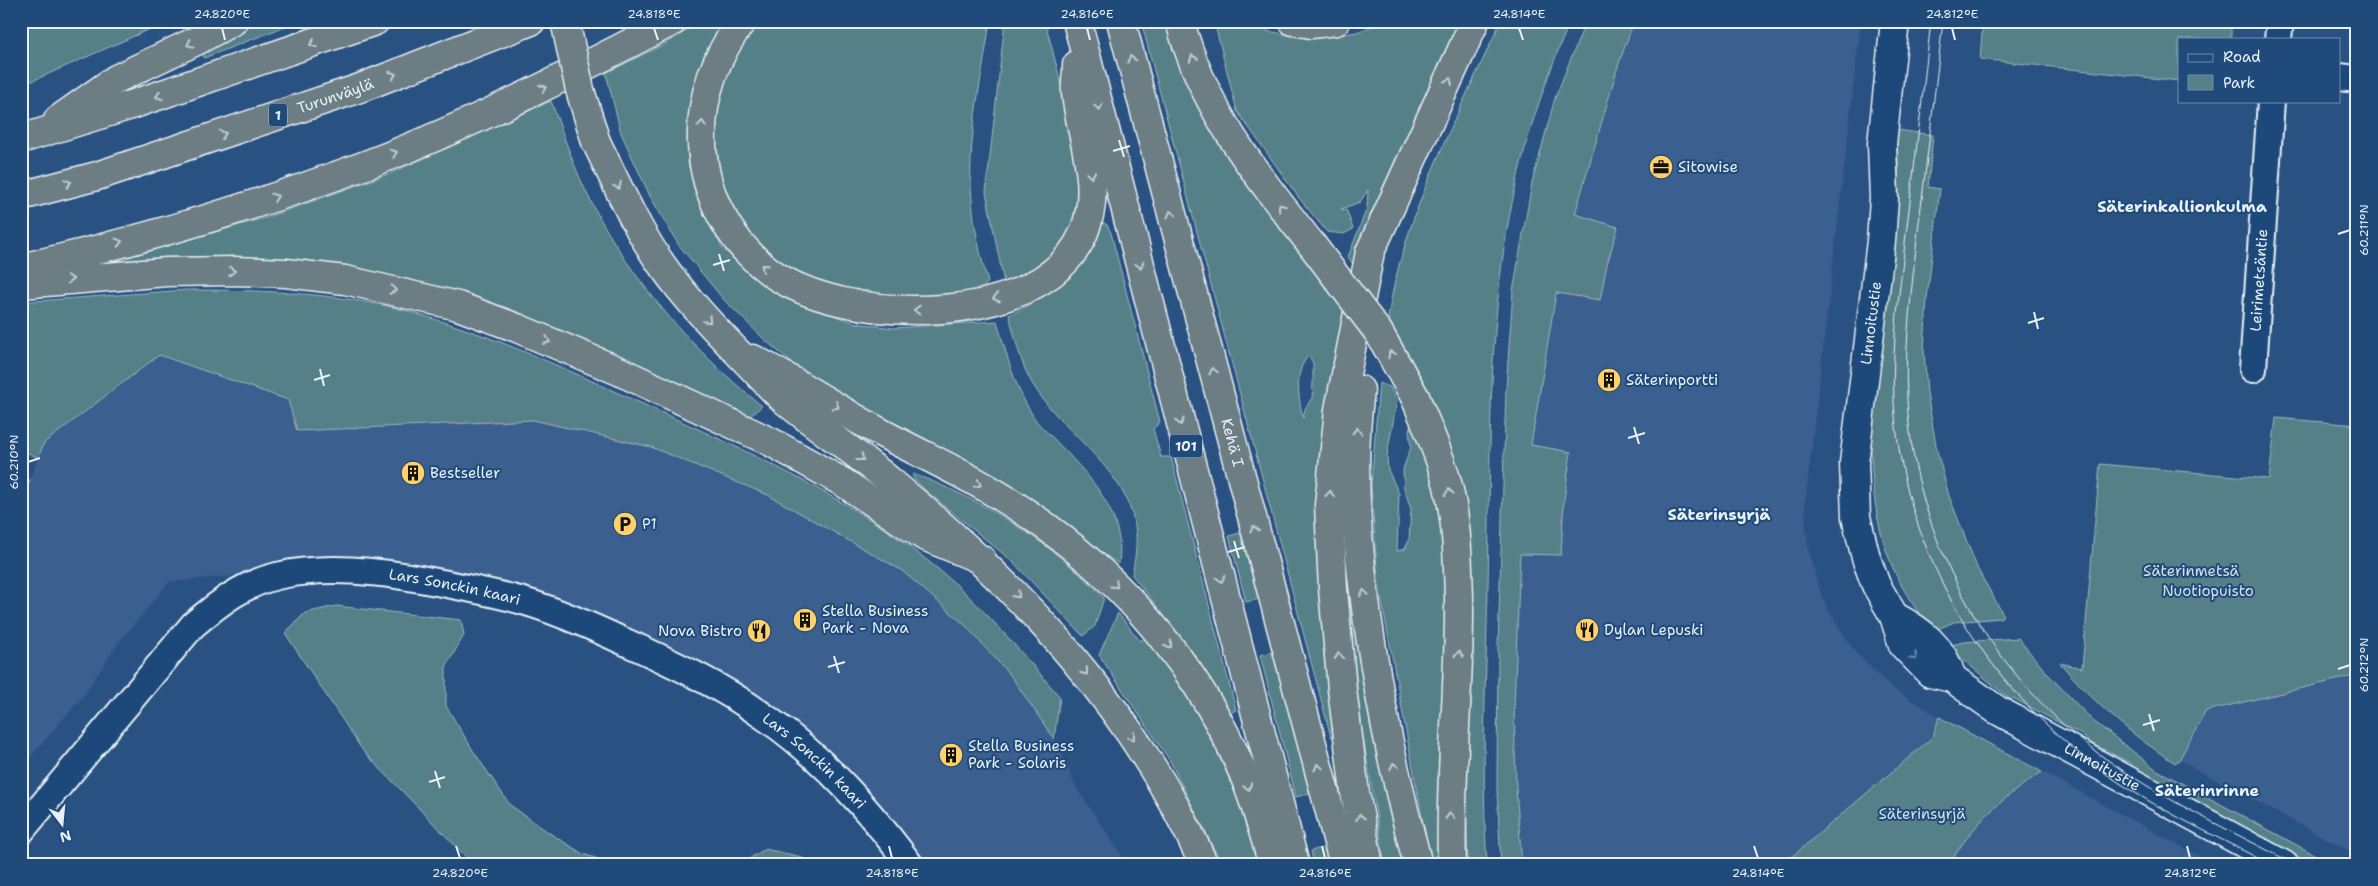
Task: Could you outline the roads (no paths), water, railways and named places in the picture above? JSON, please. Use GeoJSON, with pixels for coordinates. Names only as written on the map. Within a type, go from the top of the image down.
{"type":"FeatureCollection","features":[{"type":"Feature","properties":{"kind":"highway"},"geometry":{"type":"LineString","coordinates":[[29,137],[116,79],[233,21]]}},
{"type":"Feature","properties":{"kind":"highway"},"geometry":{"type":"LineString","coordinates":[[29,137],[128,106],[375,21]]}},
{"type":"Feature","properties":{"kind":"highway","name":"Turunväylä"},"geometry":{"type":"LineString","coordinates":[[21,196],[96,176],[360,88],[531,21]]}},
{"type":"Feature","properties":{"kind":"highway"},"geometry":{"type":"LineString","coordinates":[[565,21],[580,90],[596,142],[637,226],[663,266],[702,315],[780,396],[890,481],[982,560],[1065,647],[1104,697],[1148,760],[1175,806],[1204,865]]}},
{"type":"Feature","properties":{"kind":"highway"},"geometry":{"type":"LineString","coordinates":[[21,268],[254,204],[349,172],[459,126],[550,84],[673,21]]}},
{"type":"Feature","properties":{"kind":"highway"},"geometry":{"type":"LineString","coordinates":[[742,21],[718,57],[706,91],[701,127],[703,161],[711,194],[725,224],[741,245],[770,272],[795,286],[846,304],[891,310],[931,311],[996,299],[1025,288],[1058,266],[1074,250],[1084,233],[1091,211],[1092,185],[1076,93],[1077,24]]}},
{"type":"Feature","properties":{"kind":"highway","name":"Kehä I"},"geometry":{"type":"LineString","coordinates":[[1121,21],[1344,865]]}},
{"type":"Feature","properties":{"kind":"highway"},"geometry":{"type":"LineString","coordinates":[[1180,21],[1207,93],[1228,133],[1262,182],[1379,332],[1415,397],[1438,450],[1448,487],[1459,562],[1460,641],[1450,812],[1452,865]]}},
{"type":"Feature","properties":{"kind":"highway"},"geometry":{"type":"LineString","coordinates":[[1293,21],[1311,24],[1336,21]]}},
{"type":"Feature","properties":{"kind":"highway"},"geometry":{"type":"LineString","coordinates":[[1369,865],[1355,793],[1342,689],[1329,505],[1339,410],[1370,252],[1429,126],[1475,21]]}},
{"type":"Feature","properties":{"kind":"highway","name":"101"},"geometry":{"type":"LineString","coordinates":[[1077,24],[1295,865]]}},
{"type":"Feature","properties":{"kind":"highway"},"geometry":{"type":"LineString","coordinates":[[1418,865],[1384,727],[1358,552],[1356,490],[1357,410],[1366,338],[1385,253],[1429,126]]}},
{"type":"Feature","properties":{"kind":"highway"},"geometry":{"type":"LineString","coordinates":[[21,284],[167,272],[269,272],[345,280],[458,306],[517,328],[619,371],[763,438],[844,483],[924,536],[982,560]]}},
{"type":"Feature","properties":{"kind":"highway"},"geometry":{"type":"LineString","coordinates":[[734,349],[794,380],[862,423],[994,492],[1045,526],[1092,563],[1139,607],[1174,651],[1211,709],[1243,773],[1256,806],[1273,865]]}},
{"type":"Feature","properties":{"kind":"street","name":"Linnoitustie"},"geometry":{"type":"LineString","coordinates":[[1895,21],[1882,144],[1884,199],[1882,241],[1854,463],[1856,517],[1866,558],[1876,585],[1894,616],[1903,645],[1930,673],[1952,678],[1997,710],[2284,865]]}},
{"type":"Feature","properties":{"kind":"street"},"geometry":{"type":"LineString","coordinates":[[2278,38],[2280,21]]}},
{"type":"Feature","properties":{"kind":"street"},"geometry":{"type":"LineString","coordinates":[[2340,77],[2357,79]]}},
{"type":"Feature","properties":{"kind":"street","name":"Leirimetsäntie"},"geometry":{"type":"LineString","coordinates":[[2253,369],[2271,102]]}},
{"type":"Feature","properties":{"kind":"street","name":"Lars Sonckin kaari"},"geometry":{"type":"LineString","coordinates":[[21,831],[192,625],[226,597],[240,589],[277,576],[312,571],[351,571],[398,575],[476,589],[524,601],[605,632],[678,666],[771,721],[846,790],[892,840],[910,865]]}},
{"type":"Feature","properties":{"kind":"tram line"},"geometry":{"type":"LineString","coordinates":[[1931,21],[1899,297],[1893,381],[1900,455],[1912,506],[1930,556],[1953,603],[1980,648],[2013,689],[2049,727],[2090,762],[2155,805],[2271,865]]}},
{"type":"Feature","properties":{"kind":"tram line"},"geometry":{"type":"LineString","coordinates":[[1943,21],[1911,294],[1906,378],[1913,451],[1924,501],[1942,551],[1964,598],[1991,642],[2023,683],[2059,721],[2099,754],[2146,785],[2195,813],[2296,865]]}},
{"type":"Feature","properties":{"kind":"place","name":"Sitowise"},"geometry":{"type":"Point","coordinates":[1661,167]}},
{"type":"Feature","properties":{"kind":"place","name":"Säterinportti"},"geometry":{"type":"Point","coordinates":[1609,380]}},
{"type":"Feature","properties":{"kind":"place","name":"Bestseller"},"geometry":{"type":"Point","coordinates":[413,473]}},
{"type":"Feature","properties":{"kind":"place","name":"P1"},"geometry":{"type":"Point","coordinates":[625,524]}},
{"type":"Feature","properties":{"kind":"place","name":"Stella Business Park - Nova"},"geometry":{"type":"Point","coordinates":[805,620]}},
{"type":"Feature","properties":{"kind":"place","name":"Dylan Lepuski"},"geometry":{"type":"Point","coordinates":[1587,630]}},
{"type":"Feature","properties":{"kind":"place","name":"Nova Bistro"},"geometry":{"type":"Point","coordinates":[759,631]}},
{"type":"Feature","properties":{"kind":"place","name":"Stella Business Park - Solaris"},"geometry":{"type":"Point","coordinates":[951,755]}},
{"type":"Feature","properties":{"kind":"district","name":"Säterinkallionkulma"},"geometry":{"type":"Point","coordinates":[2182,206]}},
{"type":"Feature","properties":{"kind":"district","name":"Säterinsyrjä"},"geometry":{"type":"Point","coordinates":[1719,514]}},
{"type":"Feature","properties":{"kind":"district","name":"Säterinrinne"},"geometry":{"type":"Point","coordinates":[2207,790]}},
{"type":"Feature","properties":{"kind":"park label","name":"Säterinmetsä"},"geometry":{"type":"Point","coordinates":[2191,571]}},
{"type":"Feature","properties":{"kind":"park label","name":"Nuotiopuisto"},"geometry":{"type":"Point","coordinates":[2208,591]}}]}
